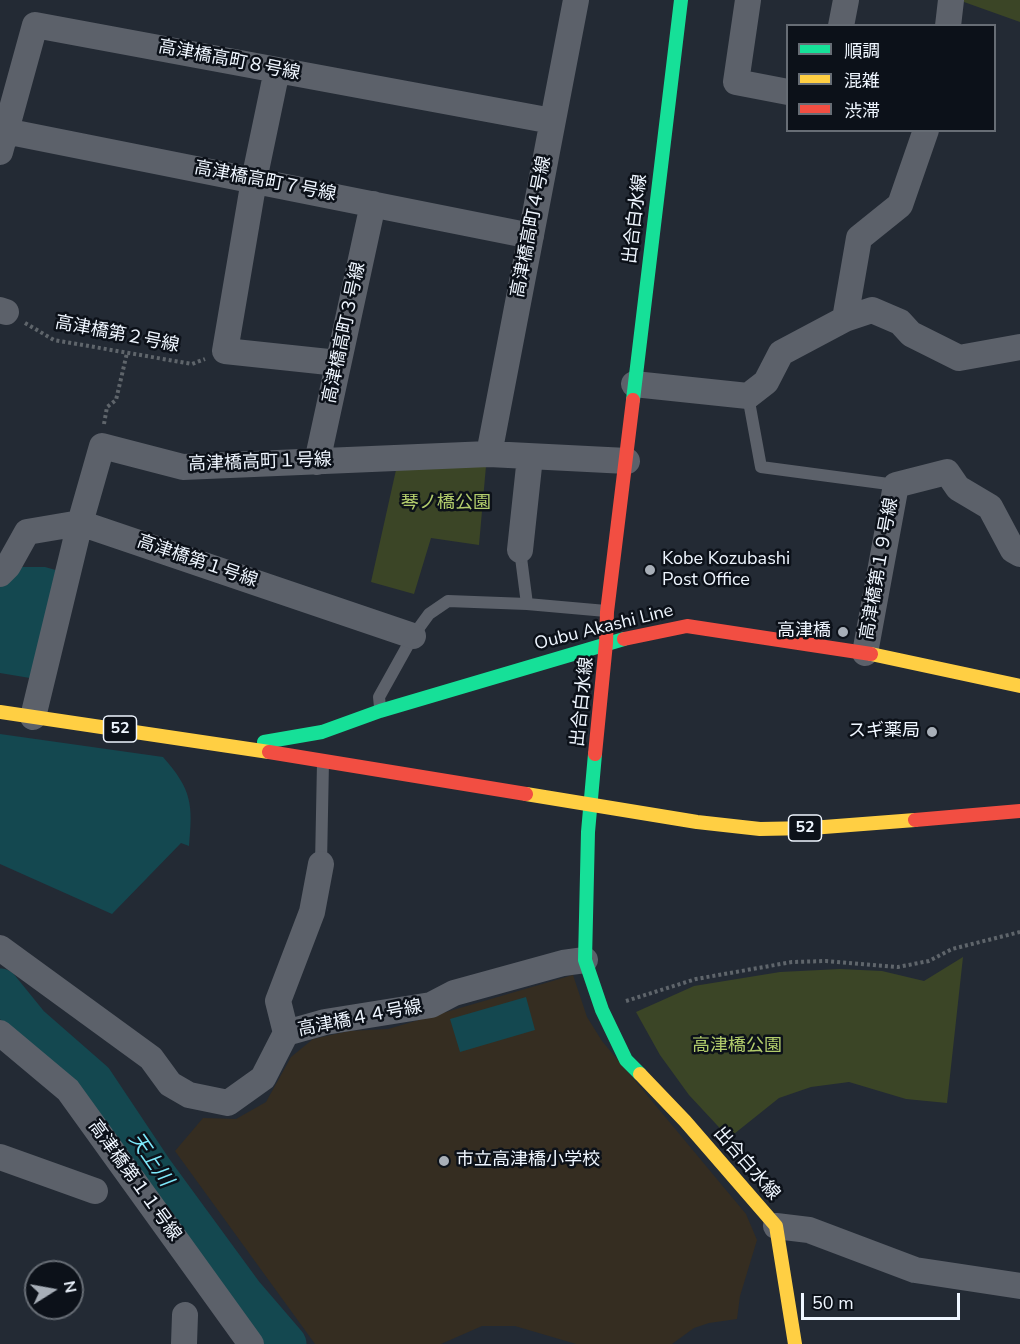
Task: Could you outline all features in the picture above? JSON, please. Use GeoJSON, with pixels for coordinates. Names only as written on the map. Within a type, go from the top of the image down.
{"type":"FeatureCollection","features":[{"type":"Feature","properties":{"kind":"main road","name":"出合白水線"},"geometry":{"type":"LineString","coordinates":[[681,0],[607,612],[588,832],[585,960],[602,1010],[626,1060],[685,1121],[776,1226],[795,1344]]}},
{"type":"Feature","properties":{"kind":"main road","name":"Oubu Akashi Line"},"geometry":{"type":"LineString","coordinates":[[239,747],[322,732],[380,711],[606,643],[687,626],[865,653],[1020,686]]}},
{"type":"Feature","properties":{"kind":"main road","name":"Oubu Akashi Line"},"geometry":{"type":"LineString","coordinates":[[0,712],[239,747],[697,822],[760,829],[823,828],[1020,811]]}},
{"type":"Feature","properties":{"kind":"street","name":"高津橋高町４号線"},"geometry":{"type":"LineString","coordinates":[[489,454],[576,0]]}},
{"type":"Feature","properties":{"kind":"street"},"geometry":{"type":"LineString","coordinates":[[748,0],[736,82],[786,92]]}},
{"type":"Feature","properties":{"kind":"street"},"geometry":{"type":"LineString","coordinates":[[841,24],[846,0]]}},
{"type":"Feature","properties":{"kind":"street"},"geometry":{"type":"LineString","coordinates":[[948,24],[951,0]]}},
{"type":"Feature","properties":{"kind":"street","name":"高津橋高町８号線"},"geometry":{"type":"LineString","coordinates":[[2,137],[35,25],[552,122]]}},
{"type":"Feature","properties":{"kind":"street"},"geometry":{"type":"LineString","coordinates":[[277,70],[254,180],[225,351],[338,363]]}},
{"type":"Feature","properties":{"kind":"street"},"geometry":{"type":"LineString","coordinates":[[844,319],[859,238],[900,205],[925,132]]}},
{"type":"Feature","properties":{"kind":"street","name":"高津橋高町７号線"},"geometry":{"type":"LineString","coordinates":[[2,137],[254,180],[531,236]]}},
{"type":"Feature","properties":{"kind":"street","name":"高津橋高町３号線"},"geometry":{"type":"LineString","coordinates":[[317,462],[373,204]]}},
{"type":"Feature","properties":{"kind":"street"},"geometry":{"type":"LineString","coordinates":[[634,384],[748,396],[766,382],[781,353],[844,319],[872,310],[900,322],[911,334],[958,358],[1020,347]]}},
{"type":"Feature","properties":{"kind":"street"},"geometry":{"type":"LineString","coordinates":[[33,717],[80,523],[102,446]]}},
{"type":"Feature","properties":{"kind":"street","name":"高津橋高町１号線"},"geometry":{"type":"LineString","coordinates":[[102,446],[183,467],[489,454],[627,461]]}},
{"type":"Feature","properties":{"kind":"street"},"geometry":{"type":"LineString","coordinates":[[520,550],[530,457]]}},
{"type":"Feature","properties":{"kind":"street"},"geometry":{"type":"LineString","coordinates":[[896,485],[947,472],[958,488],[990,507],[1013,550],[1020,554]]}},
{"type":"Feature","properties":{"kind":"street","name":"高津橋第１９号線"},"geometry":{"type":"LineString","coordinates":[[865,653],[896,485]]}},
{"type":"Feature","properties":{"kind":"street","name":"高津橋第１号線"},"geometry":{"type":"LineString","coordinates":[[0,574],[8,566],[27,532],[80,523],[413,636]]}},
{"type":"Feature","properties":{"kind":"street"},"geometry":{"type":"LineString","coordinates":[[286,1033],[278,1001],[312,912],[321,864]]}},
{"type":"Feature","properties":{"kind":"street","name":"高津橋４４号線"},"geometry":{"type":"LineString","coordinates":[[0,948],[151,1058],[170,1084],[189,1095],[228,1103],[263,1078],[286,1033],[325,1022],[431,1005],[454,993],[563,963],[585,960]]}},
{"type":"Feature","properties":{"kind":"street","name":"高津橋第１１号線"},"geometry":{"type":"LineString","coordinates":[[1,1037],[68,1090],[251,1344]]}},
{"type":"Feature","properties":{"kind":"street"},"geometry":{"type":"LineString","coordinates":[[0,1157],[95,1191]]}},
{"type":"Feature","properties":{"kind":"street"},"geometry":{"type":"LineString","coordinates":[[776,1226],[809,1230],[915,1270],[1020,1286]]}},
{"type":"Feature","properties":{"kind":"street"},"geometry":{"type":"LineString","coordinates":[[184,1344],[185,1315]]}},
{"type":"Feature","properties":{"kind":"lane"},"geometry":{"type":"LineString","coordinates":[[748,396],[761,467],[896,485]]}},
{"type":"Feature","properties":{"kind":"lane"},"geometry":{"type":"LineString","coordinates":[[520,550],[527,604]]}},
{"type":"Feature","properties":{"kind":"lane"},"geometry":{"type":"LineString","coordinates":[[380,711],[379,697],[413,636],[429,614],[448,601],[527,604],[607,612]]}},
{"type":"Feature","properties":{"kind":"lane"},"geometry":{"type":"LineString","coordinates":[[321,864],[323,761]]}},
{"type":"Feature","properties":{"kind":"path","name":"高津橋第２号線"},"geometry":{"type":"LineString","coordinates":[[3,311],[54,340],[192,364],[225,351]]}},
{"type":"Feature","properties":{"kind":"path"},"geometry":{"type":"LineString","coordinates":[[102,446],[107,408],[116,400],[128,353]]}},
{"type":"Feature","properties":{"kind":"path"},"geometry":{"type":"LineString","coordinates":[[602,1010],[696,979],[792,962],[826,961],[898,967],[929,961],[952,949],[1020,932]]}},
{"type":"Feature","properties":{"kind":"shaded area","name":"市立高津橋小学校"},"geometry":{"type":"Polygon","coordinates":[[[573,975],[587,1017],[602,1041],[746,1214],[757,1240],[740,1296],[737,1319],[709,1323],[694,1328],[672,1344],[576,1344],[515,1326],[482,1326],[441,1344],[315,1344],[175,1151],[203,1118],[236,1119],[266,1102],[291,1057],[313,1039],[349,1031],[388,1029],[573,975]]]}},
{"type":"Feature","properties":{"kind":"green space"},"geometry":{"type":"Polygon","coordinates":[[[964,0],[1020,0],[1020,22],[964,2],[964,0]]]}},
{"type":"Feature","properties":{"kind":"green space","name":"琴ノ橋公園"},"geometry":{"type":"Polygon","coordinates":[[[486,466],[479,545],[431,538],[414,594],[371,582],[396,470],[486,466]]]}},
{"type":"Feature","properties":{"kind":"green space","name":"高津橋公園"},"geometry":{"type":"Polygon","coordinates":[[[963,957],[947,1103],[906,1099],[849,1082],[811,1087],[779,1098],[729,1138],[689,1095],[660,1055],[636,1012],[694,986],[780,972],[840,969],[882,971],[924,981],[963,957]]]}},
{"type":"Feature","properties":{"kind":"water"},"geometry":{"type":"Polygon","coordinates":[[[18,567],[45,567],[59,571],[30,678],[0,673],[0,587],[18,567]]]}},
{"type":"Feature","properties":{"kind":"water"},"geometry":{"type":"Polygon","coordinates":[[[0,734],[163,757],[180,779],[188,798],[191,819],[189,846],[181,843],[112,914],[0,864],[0,734]]]}},
{"type":"Feature","properties":{"kind":"water"},"geometry":{"type":"Polygon","coordinates":[[[526,997],[535,1030],[460,1052],[450,1019],[526,997]]]}},
{"type":"Feature","properties":{"kind":"waterway","name":"天上川"},"geometry":{"type":"LineString","coordinates":[[0,988],[30,1025],[94,1081],[154,1171],[244,1294],[287,1344]]}},
{"type":"Feature","properties":{"kind":"traffic: fast"},"geometry":{"type":"LineString","coordinates":[[633,400],[681,0]]}},
{"type":"Feature","properties":{"kind":"traffic: fast"},"geometry":{"type":"LineString","coordinates":[[264,742],[322,732],[380,711],[624,639]]}},
{"type":"Feature","properties":{"kind":"traffic: fast"},"geometry":{"type":"LineString","coordinates":[[595,754],[588,832],[585,960],[602,1010],[626,1060],[640,1074]]}},
{"type":"Feature","properties":{"kind":"traffic: slow"},"geometry":{"type":"LineString","coordinates":[[871,654],[1020,686]]}},
{"type":"Feature","properties":{"kind":"traffic: slow"},"geometry":{"type":"LineString","coordinates":[[0,712],[269,752]]}},
{"type":"Feature","properties":{"kind":"traffic: slow"},"geometry":{"type":"LineString","coordinates":[[526,794],[697,822],[760,829],[811,828],[915,820]]}},
{"type":"Feature","properties":{"kind":"traffic: slow"},"geometry":{"type":"LineString","coordinates":[[640,1074],[685,1121],[776,1226],[795,1344]]}},
{"type":"Feature","properties":{"kind":"traffic: jam"},"geometry":{"type":"LineString","coordinates":[[595,754],[607,612],[633,400]]}},
{"type":"Feature","properties":{"kind":"traffic: jam"},"geometry":{"type":"LineString","coordinates":[[624,639],[687,626],[871,654]]}},
{"type":"Feature","properties":{"kind":"traffic: jam"},"geometry":{"type":"LineString","coordinates":[[269,752],[526,794]]}},
{"type":"Feature","properties":{"kind":"traffic: jam"},"geometry":{"type":"LineString","coordinates":[[915,820],[1020,811]]}},
{"type":"Feature","properties":{"kind":"place","name":"Kobe Kozubashi Post Office"},"geometry":{"type":"Point","coordinates":[650,570]}},
{"type":"Feature","properties":{"kind":"place","name":"高津橋"},"geometry":{"type":"Point","coordinates":[843,632]}},
{"type":"Feature","properties":{"kind":"place","name":"スギ薬局"},"geometry":{"type":"Point","coordinates":[932,732]}},
{"type":"Feature","properties":{"kind":"place","name":"市立高津橋小学校"},"geometry":{"type":"Point","coordinates":[444,1161]}}]}
